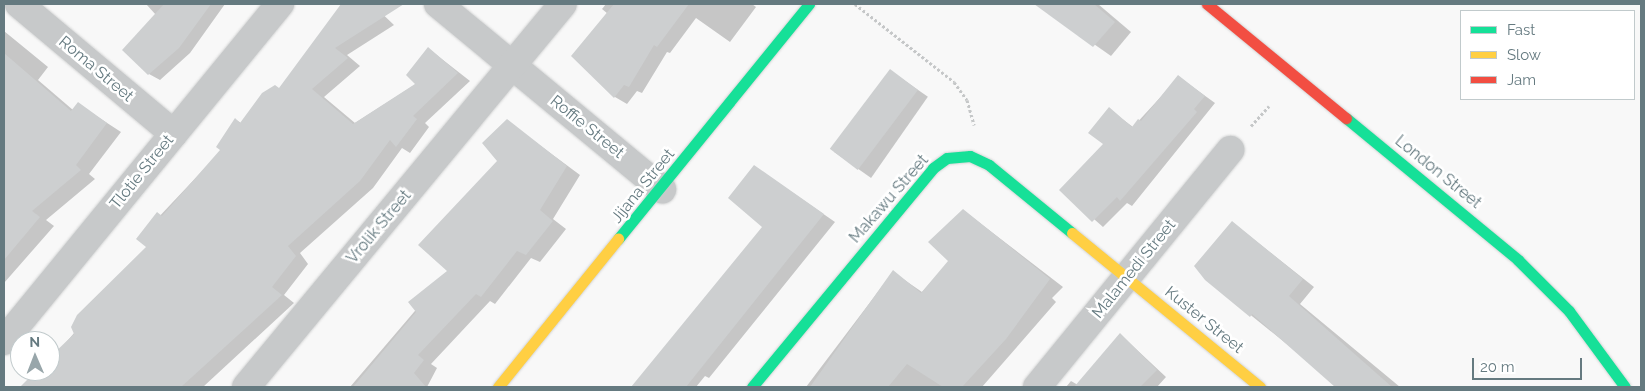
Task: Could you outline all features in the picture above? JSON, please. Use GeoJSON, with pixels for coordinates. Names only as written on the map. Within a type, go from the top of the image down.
{"type":"FeatureCollection","features":[{"type":"Feature","properties":{"kind":"street","name":"Roma Street"},"geometry":{"type":"LineString","coordinates":[[19,4],[174,134]]}},
{"type":"Feature","properties":{"kind":"street","name":"Tlotie Street"},"geometry":{"type":"LineString","coordinates":[[4,341],[280,4]]}},
{"type":"Feature","properties":{"kind":"street","name":"Roffie Street"},"geometry":{"type":"LineString","coordinates":[[438,4],[662,189]]}},
{"type":"Feature","properties":{"kind":"street","name":"Vrolik Street"},"geometry":{"type":"LineString","coordinates":[[246,387],[563,4]]}},
{"type":"Feature","properties":{"kind":"street","name":"Jijana Street"},"geometry":{"type":"LineString","coordinates":[[498,387],[662,189],[810,4]]}},
{"type":"Feature","properties":{"kind":"street","name":"London Street"},"geometry":{"type":"LineString","coordinates":[[1207,4],[1518,260],[1569,311],[1625,387]]}},
{"type":"Feature","properties":{"kind":"street","name":"Malamedi Street"},"geometry":{"type":"LineString","coordinates":[[1037,387],[1128,278],[1230,150]]}},
{"type":"Feature","properties":{"kind":"street"},"geometry":{"type":"LineString","coordinates":[[970,156],[989,165],[1128,278]]}},
{"type":"Feature","properties":{"kind":"street","name":"Makawu Street"},"geometry":{"type":"LineString","coordinates":[[752,387],[933,168],[947,158],[970,156]]}},
{"type":"Feature","properties":{"kind":"street","name":"Kuster Street"},"geometry":{"type":"LineString","coordinates":[[1128,278],[1260,387]]}},
{"type":"Feature","properties":{"kind":"path"},"geometry":{"type":"LineString","coordinates":[[855,4],[954,82],[974,122],[970,156]]}},
{"type":"Feature","properties":{"kind":"building"},"geometry":{"type":"Polygon","coordinates":[[[164,4],[211,4],[179,48],[148,75],[122,50],[164,4]]]}},
{"type":"Feature","properties":{"kind":"building"},"geometry":{"type":"Polygon","coordinates":[[[341,4],[404,4],[335,48],[348,58],[312,89],[353,124],[415,84],[406,75],[428,47],[458,73],[413,116],[417,119],[396,147],[390,140],[360,181],[288,246],[296,256],[272,287],[282,295],[181,387],[20,387],[26,381],[60,381],[60,347],[74,334],[71,327],[77,315],[146,247],[136,239],[157,212],[162,216],[220,150],[216,147],[235,118],[240,123],[262,93],[275,85],[279,88],[341,4]]]}},
{"type":"Feature","properties":{"kind":"building"},"geometry":{"type":"Polygon","coordinates":[[[614,4],[689,4],[657,47],[654,45],[629,87],[624,85],[614,98],[571,56],[614,4]]]}},
{"type":"Feature","properties":{"kind":"building"},"geometry":{"type":"Polygon","coordinates":[[[1034,4],[1094,4],[1115,22],[1093,47],[1034,4]]]}},
{"type":"Feature","properties":{"kind":"building"},"geometry":{"type":"Polygon","coordinates":[[[4,53],[71,111],[78,102],[107,123],[76,165],[81,170],[32,211],[40,217],[4,260],[4,53]]]}},
{"type":"Feature","properties":{"kind":"building"},"geometry":{"type":"Polygon","coordinates":[[[890,69],[918,90],[858,170],[830,149],[890,69]]]}},
{"type":"Feature","properties":{"kind":"building"},"geometry":{"type":"Polygon","coordinates":[[[1178,75],[1205,96],[1194,109],[1197,112],[1120,201],[1117,197],[1092,222],[1059,190],[1103,144],[1088,133],[1109,107],[1132,127],[1138,119],[1141,121],[1178,75]]]}},
{"type":"Feature","properties":{"kind":"building"},"geometry":{"type":"Polygon","coordinates":[[[507,119],[567,166],[540,210],[553,221],[526,255],[517,251],[481,297],[476,294],[418,355],[424,360],[414,373],[426,387],[353,387],[416,312],[408,302],[447,271],[418,245],[497,161],[482,143],[507,119]]]}},
{"type":"Feature","properties":{"kind":"building"},"geometry":{"type":"Polygon","coordinates":[[[754,165],[824,214],[686,387],[631,387],[762,227],[728,198],[754,165]]]}},
{"type":"Feature","properties":{"kind":"building"},"geometry":{"type":"Polygon","coordinates":[[[963,209],[1050,279],[1006,339],[962,387],[943,387],[907,364],[888,387],[810,387],[893,270],[921,293],[948,261],[928,242],[963,209]]]}},
{"type":"Feature","properties":{"kind":"building"},"geometry":{"type":"Polygon","coordinates":[[[1232,221],[1303,279],[1289,296],[1392,387],[1335,387],[1252,314],[1250,317],[1205,280],[1194,266],[1232,221]]]}},
{"type":"Feature","properties":{"kind":"building"},"geometry":{"type":"Polygon","coordinates":[[[1120,333],[1157,370],[1140,387],[1074,387],[1120,333]]]}},
{"type":"Feature","properties":{"kind":"traffic: fast"},"geometry":{"type":"LineString","coordinates":[[618,239],[809,4]]}},
{"type":"Feature","properties":{"kind":"traffic: fast"},"geometry":{"type":"LineString","coordinates":[[1346,118],[1518,260],[1569,311],[1625,387]]}},
{"type":"Feature","properties":{"kind":"traffic: fast"},"geometry":{"type":"LineString","coordinates":[[752,387],[933,168],[947,158],[970,156],[989,165],[1072,233]]}},
{"type":"Feature","properties":{"kind":"traffic: slow"},"geometry":{"type":"LineString","coordinates":[[1072,233],[1260,387]]}},
{"type":"Feature","properties":{"kind":"traffic: slow"},"geometry":{"type":"LineString","coordinates":[[498,387],[618,239]]}},
{"type":"Feature","properties":{"kind":"traffic: jam"},"geometry":{"type":"LineString","coordinates":[[1207,4],[1346,118]]}}]}
